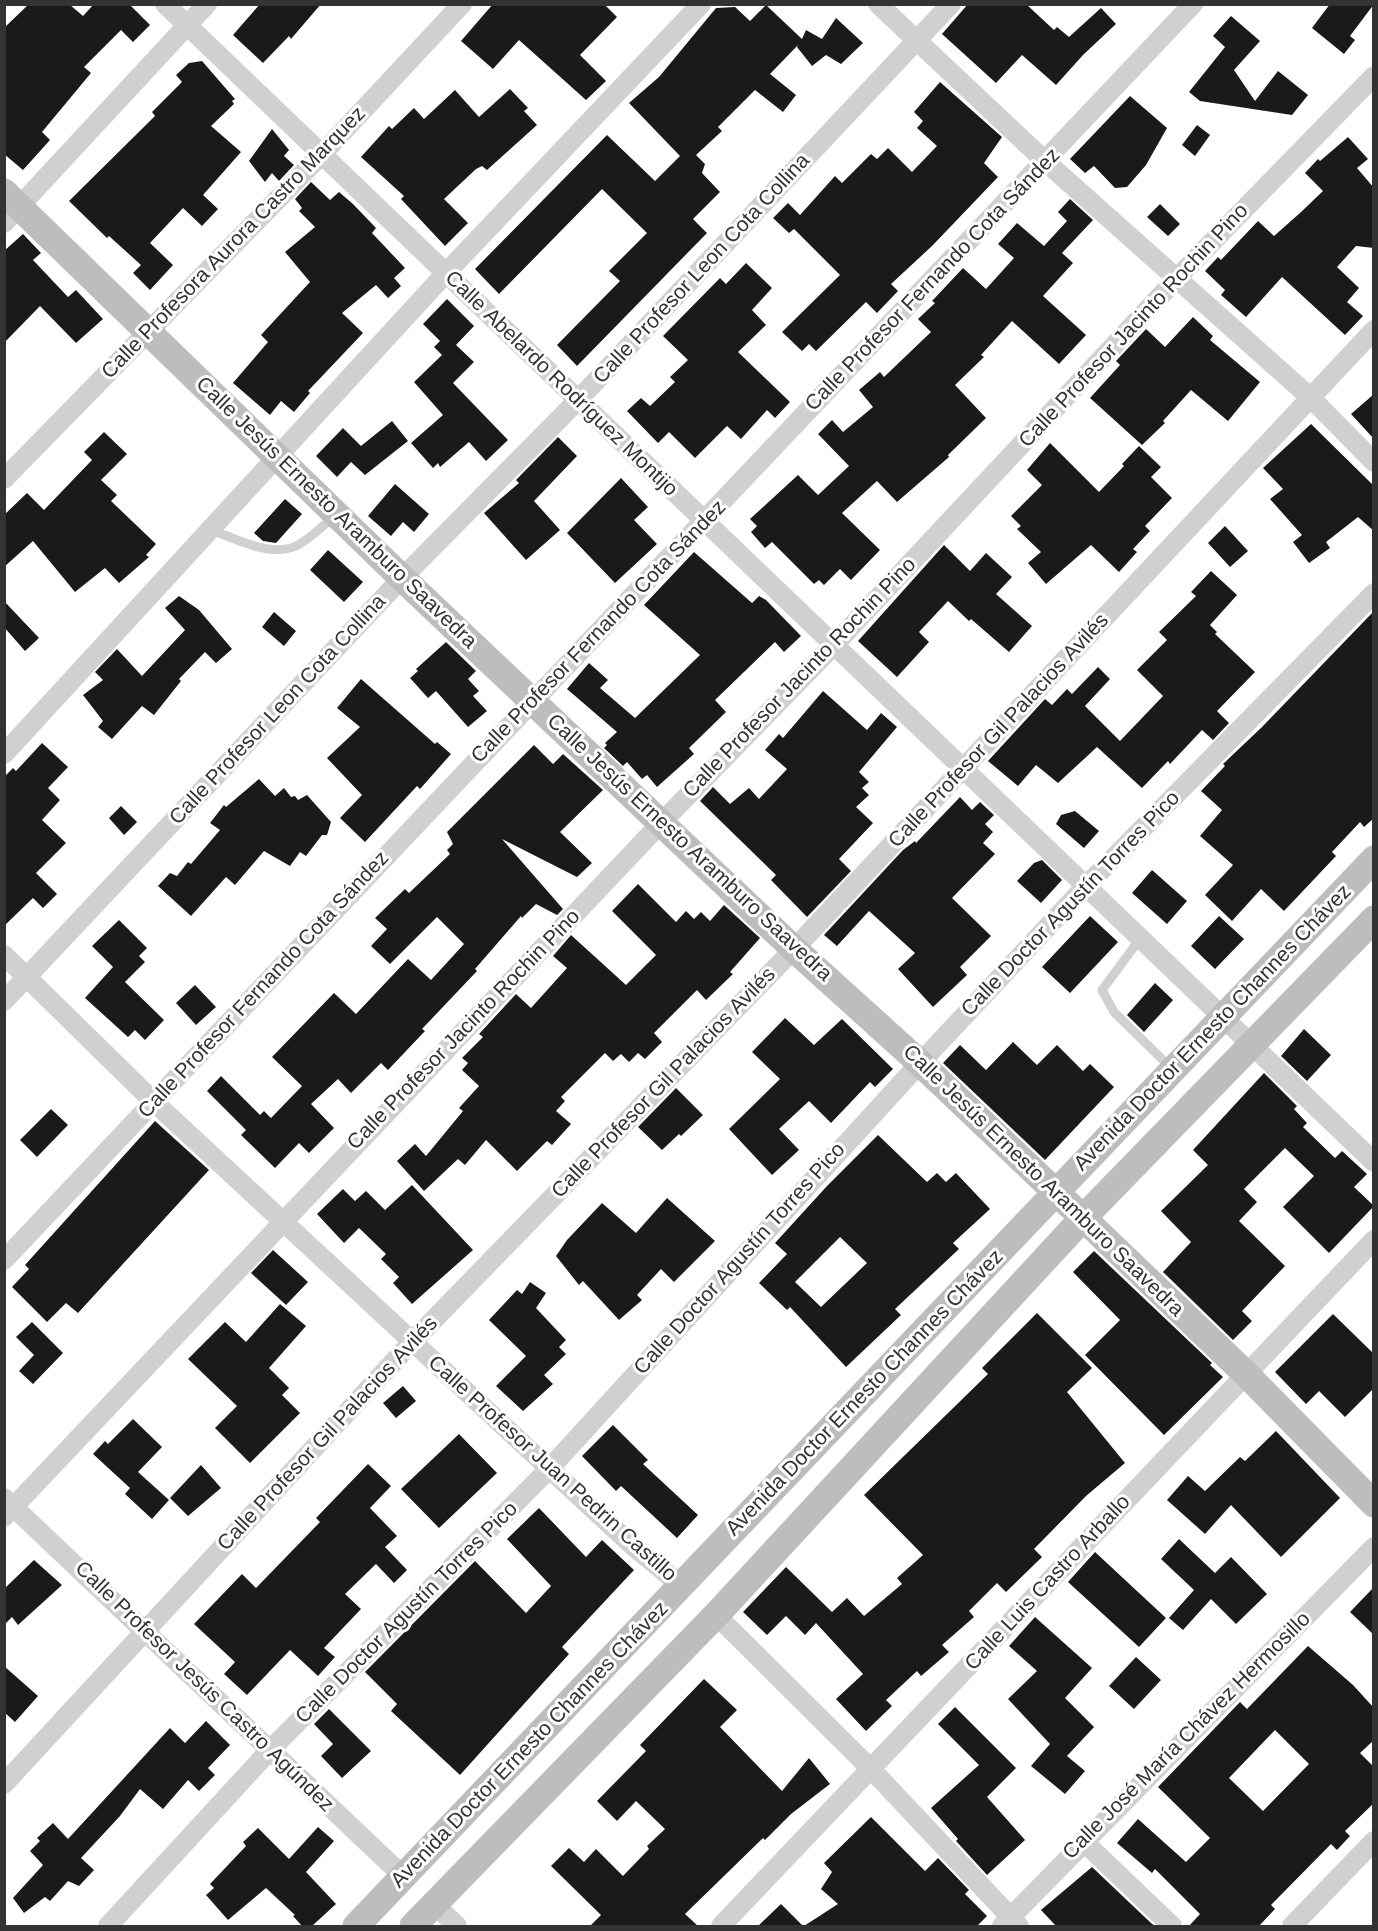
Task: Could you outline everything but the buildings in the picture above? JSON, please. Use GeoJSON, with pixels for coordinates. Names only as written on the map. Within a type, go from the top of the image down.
{"type":"FeatureCollection","features":[{"type":"Feature","properties":{"kind":"street","name":"Calle Abelardo Rodríguez Montijo"},"geometry":{"type":"LineString","coordinates":[[165,4],[1374,1162]]}},
{"type":"Feature","properties":{"kind":"street"},"geometry":{"type":"LineString","coordinates":[[10,207],[207,4]]}},
{"type":"Feature","properties":{"kind":"street","name":"Calle Profesora Aurora Castro Marquez"},"geometry":{"type":"LineString","coordinates":[[4,480],[321,155],[462,4]]}},
{"type":"Feature","properties":{"kind":"street"},"geometry":{"type":"LineString","coordinates":[[4,754],[277,455],[701,4]]}},
{"type":"Feature","properties":{"kind":"street"},"geometry":{"type":"LineString","coordinates":[[878,4],[1046,162],[1178,277],[1311,398],[1374,462]]}},
{"type":"Feature","properties":{"kind":"street","name":"Calle Profesor Leon Cota Collina"},"geometry":{"type":"LineString","coordinates":[[4,1001],[402,578],[578,400],[951,4]]}},
{"type":"Feature","properties":{"kind":"street","name":"Calle Profesor Fernando Cota Sández"},"geometry":{"type":"LineString","coordinates":[[4,1260],[1004,203],[1046,162],[1193,4]]}},
{"type":"Feature","properties":{"kind":"street","name":"Calle Profesor Jacinto Rochin Pino"},"geometry":{"type":"LineString","coordinates":[[8,1507],[833,646],[1178,277],[1374,76]]}},
{"type":"Feature","properties":{"kind":"street","name":"Calle Jesús Ernesto Aramburo Saavedra"},"geometry":{"type":"LineString","coordinates":[[10,207],[277,455],[402,578],[794,949],[920,1063],[1246,1374],[1374,1504]]}},
{"type":"Feature","properties":{"kind":"street","name":"Calle Profesor Gil Palacios Avilés"},"geometry":{"type":"LineString","coordinates":[[4,1784],[412,1342],[794,949],[1374,330]]}},
{"type":"Feature","properties":{"kind":"street","name":"Calle Doctor Agustín Torres Pico"},"geometry":{"type":"LineString","coordinates":[[108,1926],[270,1750],[549,1469],[920,1063],[1085,887],[1374,593]]}},
{"type":"Feature","properties":{"kind":"street","name":"Avenida Doctor Ernesto Channes Chávez"},"geometry":{"type":"LineString","coordinates":[[356,1926],[1374,859]]}},
{"type":"Feature","properties":{"kind":"street","name":"Avenida Doctor Ernesto Channes Chávez"},"geometry":{"type":"LineString","coordinates":[[413,1926],[716,1615],[1083,1218],[1374,919]]}},
{"type":"Feature","properties":{"kind":"street","name":"Calle Profesor Juan Pedrin Castillo"},"geometry":{"type":"LineString","coordinates":[[4,955],[154,1102],[549,1469],[633,1546],[682,1586]]}},
{"type":"Feature","properties":{"kind":"street","name":"Calle Luis Castro Arballo"},"geometry":{"type":"LineString","coordinates":[[721,1926],[1374,1240]]}},
{"type":"Feature","properties":{"kind":"street","name":"Calle Profesor Jesús Castro Agúndez"},"geometry":{"type":"LineString","coordinates":[[8,1507],[146,1632],[403,1876]]}},
{"type":"Feature","properties":{"kind":"street","name":"Calle José María Chávez Hermosillo"},"geometry":{"type":"LineString","coordinates":[[1011,1923],[1083,1841],[1374,1547]]}},
{"type":"Feature","properties":{"kind":"street"},"geometry":{"type":"LineString","coordinates":[[716,1615],[871,1769],[1011,1923]]}},
{"type":"Feature","properties":{"kind":"street"},"geometry":{"type":"LineString","coordinates":[[1083,1841],[1172,1926]]}},
{"type":"Feature","properties":{"kind":"street"},"geometry":{"type":"LineString","coordinates":[[1292,1926],[1374,1841]]}},
{"type":"Feature","properties":{"kind":"street"},"geometry":{"type":"LineString","coordinates":[[434,1904],[457,1926]]}},
{"type":"Feature","properties":{"kind":"lane"},"geometry":{"type":"LineString","coordinates":[[210,529],[264,550],[296,546],[337,514]]}},
{"type":"Feature","properties":{"kind":"lane"},"geometry":{"type":"LineString","coordinates":[[1140,939],[1102,990],[1114,1012],[1173,1070]]}}]}
